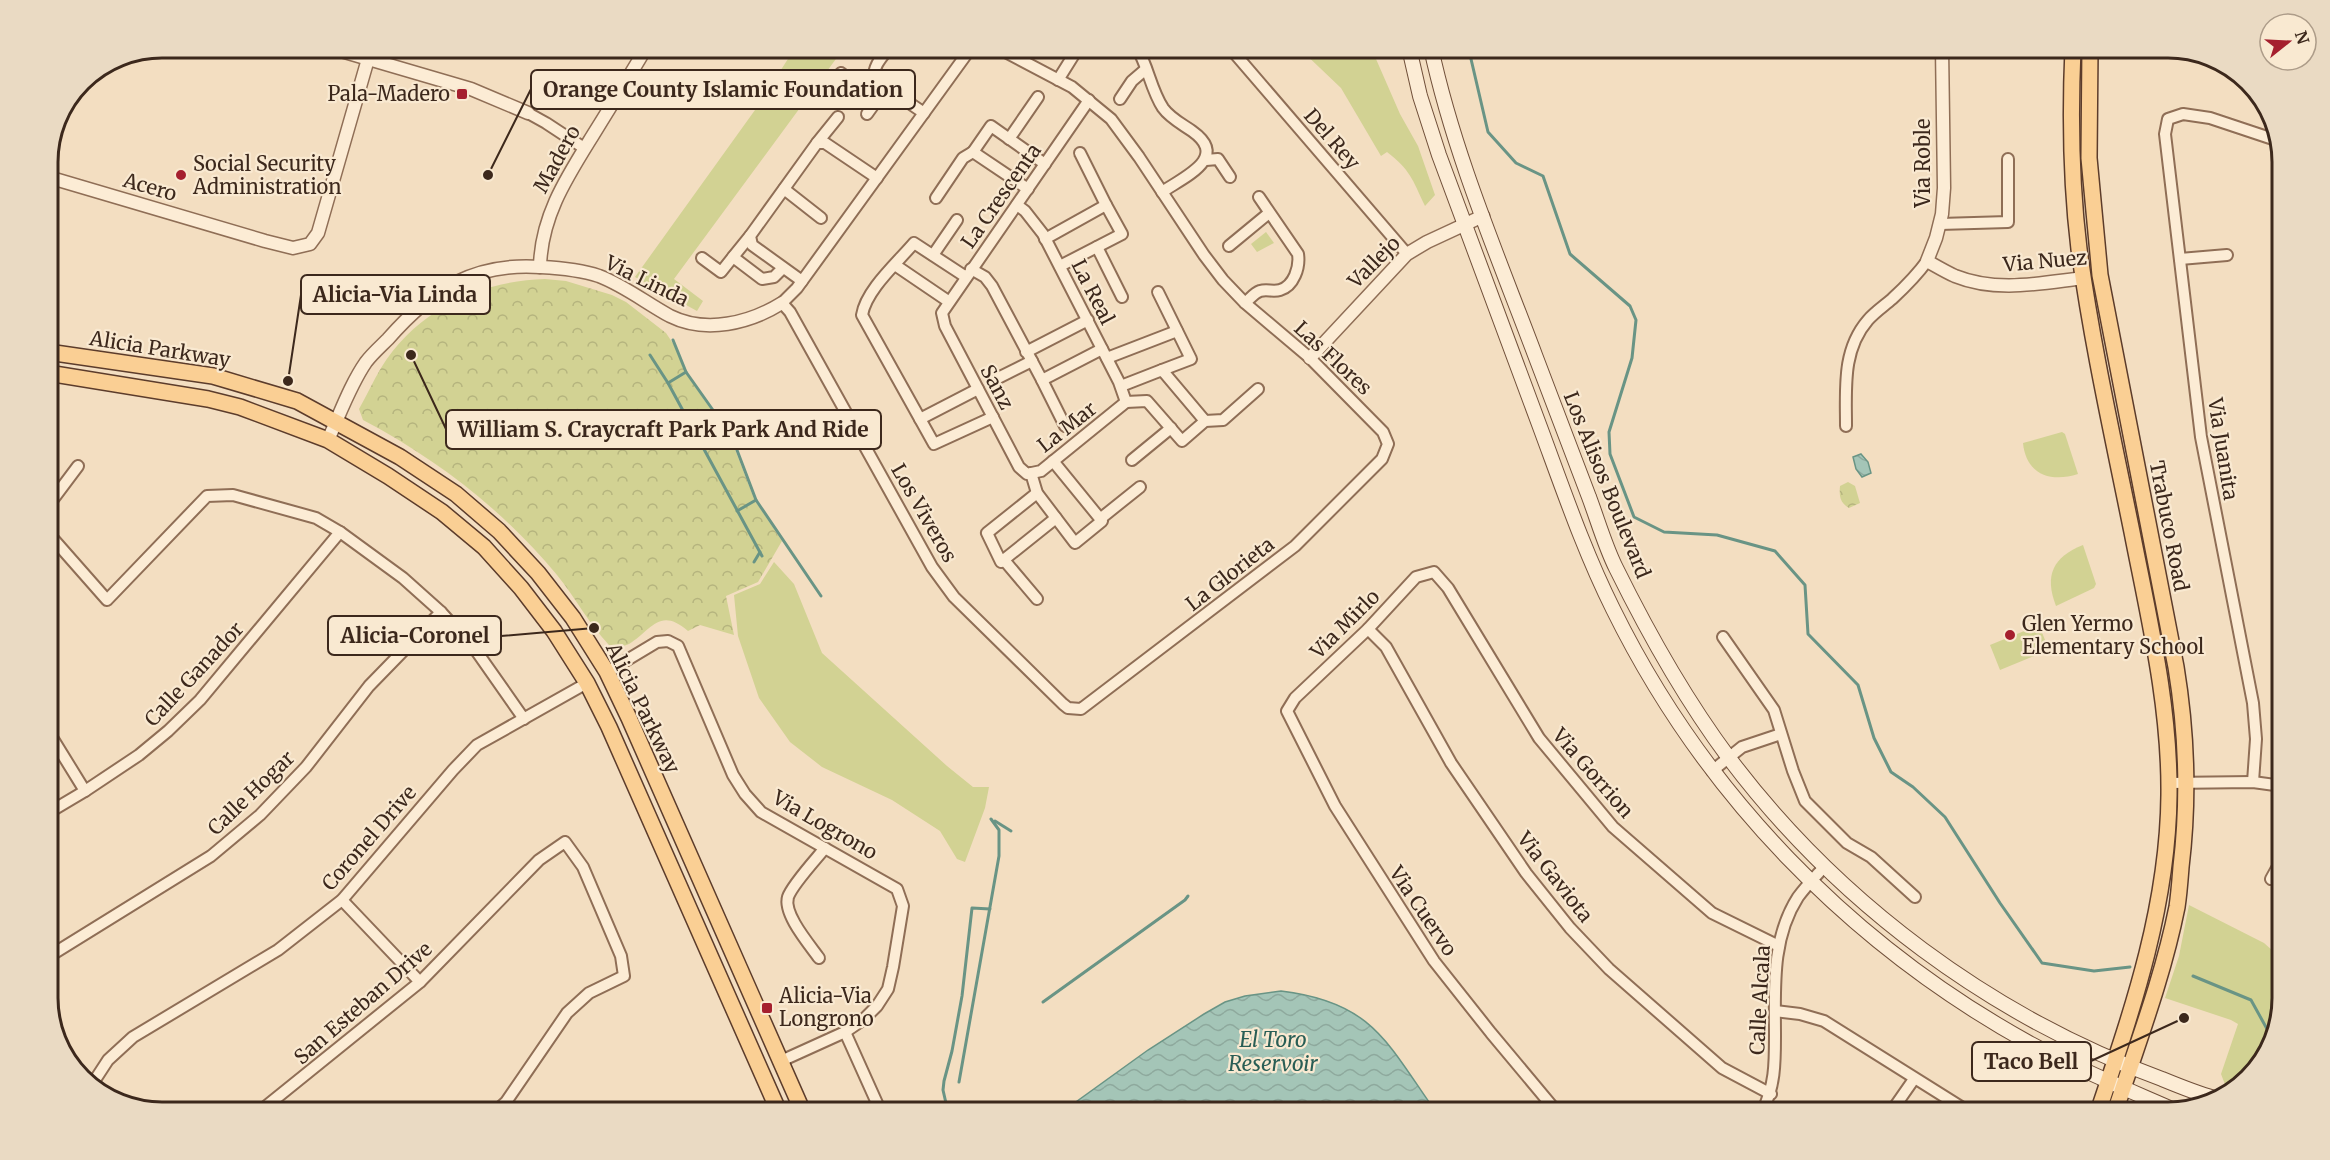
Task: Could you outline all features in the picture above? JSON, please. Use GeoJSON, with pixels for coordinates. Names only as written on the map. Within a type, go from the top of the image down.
{"type":"FeatureCollection","features":[{"type":"Feature","properties":{"kind":"main road","name":"Los Alisos Boulevard"},"geometry":{"type":"LineString","coordinates":[[1412,58],[1429,125],[1572,515],[1600,582],[1658,691],[1712,771],[1811,882],[1870,935],[1953,997],[2032,1044],[2108,1082],[2155,1102]]}},
{"type":"Feature","properties":{"kind":"main road","name":"Los Alisos Boulevard"},"geometry":{"type":"LineString","coordinates":[[1433,58],[1461,159],[1614,564],[1675,678],[1729,758],[1789,829],[1825,866],[1895,928],[1972,985],[2044,1027],[2115,1061],[2204,1094]]}},
{"type":"Feature","properties":{"kind":"main road","name":"Trabuco Road"},"geometry":{"type":"LineString","coordinates":[[2073,58],[2073,165],[2076,220],[2084,278],[2160,676],[2168,737],[2167,838],[2161,896],[2145,968],[2101,1102]]}},
{"type":"Feature","properties":{"kind":"main road","name":"Trabuco Road"},"geometry":{"type":"LineString","coordinates":[[2090,58],[2089,158],[2100,275],[2176,667],[2182,709],[2187,782],[2177,906],[2156,987],[2118,1102]]}},
{"type":"Feature","properties":{"kind":"main road","name":"Alicia Parkway"},"geometry":{"type":"LineString","coordinates":[[59,354],[213,376],[297,401],[400,457],[456,494],[499,531],[538,573],[573,618],[607,672],[799,1102]]}},
{"type":"Feature","properties":{"kind":"main road","name":"Alicia Parkway"},"geometry":{"type":"LineString","coordinates":[[59,376],[208,399],[240,407],[328,440],[442,512],[484,547],[521,588],[554,631],[587,683],[609,727],[775,1102]]}},
{"type":"Feature","properties":{"kind":"main road"},"geometry":{"type":"LineString","coordinates":[[587,683],[607,672]]}},
{"type":"Feature","properties":{"kind":"street"},"geometry":{"type":"LineString","coordinates":[[368,58],[489,95],[546,123],[584,148]]}},
{"type":"Feature","properties":{"kind":"street","name":"Acero"},"geometry":{"type":"LineString","coordinates":[[59,180],[265,241],[293,248],[310,244],[318,233],[368,58]]}},
{"type":"Feature","properties":{"kind":"street","name":"Madero"},"geometry":{"type":"LineString","coordinates":[[540,267],[541,248],[547,220],[562,184],[640,58]]}},
{"type":"Feature","properties":{"kind":"street"},"geometry":{"type":"LineString","coordinates":[[874,79],[873,72],[881,58]]}},
{"type":"Feature","properties":{"kind":"street","name":"Via Linda"},"geometry":{"type":"LineString","coordinates":[[328,440],[366,363],[409,315],[450,284],[492,270],[519,265],[560,268],[597,276],[622,286],[671,316],[704,325],[731,324],[751,319],[782,303],[802,281],[964,58]]}},
{"type":"Feature","properties":{"kind":"street","name":"Las Flores"},"geometry":{"type":"LineString","coordinates":[[1017,58],[1089,100],[1111,119],[1222,280],[1245,303],[1310,358],[1383,432],[1388,444]]}},
{"type":"Feature","properties":{"kind":"street"},"geometry":{"type":"LineString","coordinates":[[1058,80],[1072,58]]}},
{"type":"Feature","properties":{"kind":"street"},"geometry":{"type":"LineString","coordinates":[[1141,58],[1164,109],[1202,141],[1208,154],[1206,160]]}},
{"type":"Feature","properties":{"kind":"street","name":"Del Rey"},"geometry":{"type":"LineString","coordinates":[[1239,58],[1407,254]]}},
{"type":"Feature","properties":{"kind":"street","name":"Via Roble"},"geometry":{"type":"LineString","coordinates":[[1846,426],[1850,349],[1869,318],[1905,287],[1927,261],[1940,224],[1944,188],[1942,58]]}},
{"type":"Feature","properties":{"kind":"street"},"geometry":{"type":"LineString","coordinates":[[1120,99],[1132,81],[1146,69]]}},
{"type":"Feature","properties":{"kind":"street"},"geometry":{"type":"LineString","coordinates":[[841,73],[857,85],[874,79],[924,113]]}},
{"type":"Feature","properties":{"kind":"street"},"geometry":{"type":"LineString","coordinates":[[867,114],[887,86]]}},
{"type":"Feature","properties":{"kind":"street"},"geometry":{"type":"LineString","coordinates":[[1009,139],[1038,97]]}},
{"type":"Feature","properties":{"kind":"street","name":"La Crescenta"},"geometry":{"type":"LineString","coordinates":[[942,313],[948,301],[1089,100]]}},
{"type":"Feature","properties":{"kind":"street","name":"Via Juanita"},"geometry":{"type":"LineString","coordinates":[[2253,782],[2256,739],[2253,703],[2201,437],[2165,134],[2168,119],[2183,114],[2210,118],[2268,137]]}},
{"type":"Feature","properties":{"kind":"street"},"geometry":{"type":"LineString","coordinates":[[702,258],[722,272],[838,117]]}},
{"type":"Feature","properties":{"kind":"street"},"geometry":{"type":"LineString","coordinates":[[936,198],[963,158],[974,152],[991,126],[1045,164]]}},
{"type":"Feature","properties":{"kind":"street"},"geometry":{"type":"LineString","coordinates":[[817,143],[825,143],[877,178]]}},
{"type":"Feature","properties":{"kind":"street"},"geometry":{"type":"LineString","coordinates":[[974,152],[1028,189]]}},
{"type":"Feature","properties":{"kind":"street"},"geometry":{"type":"LineString","coordinates":[[1060,266],[1122,234],[1080,153]]}},
{"type":"Feature","properties":{"kind":"street"},"geometry":{"type":"LineString","coordinates":[[1162,192],[1206,160],[1218,159],[1230,177]]}},
{"type":"Feature","properties":{"kind":"street"},"geometry":{"type":"LineString","coordinates":[[1940,224],[2008,222],[2008,159]]}},
{"type":"Feature","properties":{"kind":"street"},"geometry":{"type":"LineString","coordinates":[[784,189],[821,218]]}},
{"type":"Feature","properties":{"kind":"street"},"geometry":{"type":"LineString","coordinates":[[1245,303],[1255,293],[1264,290],[1282,290],[1299,266],[1298,254],[1259,197]]}},
{"type":"Feature","properties":{"kind":"street","name":"La Real"},"geometry":{"type":"LineString","coordinates":[[1017,205],[1033,219],[1045,238],[1121,386],[1126,402]]}},
{"type":"Feature","properties":{"kind":"street"},"geometry":{"type":"LineString","coordinates":[[1045,238],[1107,205]]}},
{"type":"Feature","properties":{"kind":"street"},"geometry":{"type":"LineString","coordinates":[[1228,246],[1269,213]]}},
{"type":"Feature","properties":{"kind":"street","name":"Vallejo"},"geometry":{"type":"LineString","coordinates":[[1310,358],[1407,254],[1483,216]]}},
{"type":"Feature","properties":{"kind":"street"},"geometry":{"type":"LineString","coordinates":[[933,255],[957,220]]}},
{"type":"Feature","properties":{"kind":"street"},"geometry":{"type":"LineString","coordinates":[[750,236],[752,245],[802,281]]}},
{"type":"Feature","properties":{"kind":"street"},"geometry":{"type":"LineString","coordinates":[[993,417],[934,444],[862,315],[864,304],[914,243],[969,273],[985,277],[992,286],[1065,426]]}},
{"type":"Feature","properties":{"kind":"street"},"geometry":{"type":"LineString","coordinates":[[1096,247],[1122,297]]}},
{"type":"Feature","properties":{"kind":"street"},"geometry":{"type":"LineString","coordinates":[[2180,259],[2228,255]]}},
{"type":"Feature","properties":{"kind":"street"},"geometry":{"type":"LineString","coordinates":[[733,257],[762,279],[774,277],[783,268]]}},
{"type":"Feature","properties":{"kind":"street","name":"Via Nuez"},"geometry":{"type":"LineString","coordinates":[[1927,261],[1955,276],[1990,285],[2019,286],[2100,275]]}},
{"type":"Feature","properties":{"kind":"street"},"geometry":{"type":"LineString","coordinates":[[895,265],[948,301]]}},
{"type":"Feature","properties":{"kind":"street"},"geometry":{"type":"LineString","coordinates":[[1121,386],[1191,359],[1158,292]]}},
{"type":"Feature","properties":{"kind":"street","name":"Los Viveros"},"geometry":{"type":"LineString","coordinates":[[782,303],[790,312],[932,567],[954,597],[1056,697],[1068,708],[1074,710]]}},
{"type":"Feature","properties":{"kind":"street","name":"Sanz"},"geometry":{"type":"LineString","coordinates":[[942,313],[945,326],[1019,467],[1029,473],[1037,493],[1075,543],[1102,521],[1100,519]]}},
{"type":"Feature","properties":{"kind":"street"},"geometry":{"type":"LineString","coordinates":[[996,379],[1088,320]]}},
{"type":"Feature","properties":{"kind":"street"},"geometry":{"type":"LineString","coordinates":[[1042,380],[1105,354],[1177,331]]}},
{"type":"Feature","properties":{"kind":"street"},"geometry":{"type":"LineString","coordinates":[[1162,370],[1205,421]]}},
{"type":"Feature","properties":{"kind":"street"},"geometry":{"type":"LineString","coordinates":[[920,419],[978,389]]}},
{"type":"Feature","properties":{"kind":"street"},"geometry":{"type":"LineString","coordinates":[[1126,402],[1147,401],[1182,441],[1205,421],[1223,420],[1258,389]]}},
{"type":"Feature","properties":{"kind":"street","name":"La Mar"},"geometry":{"type":"LineString","coordinates":[[1029,473],[1041,471],[1126,402]]}},
{"type":"Feature","properties":{"kind":"street"},"geometry":{"type":"LineString","coordinates":[[1132,460],[1171,428]]}},
{"type":"Feature","properties":{"kind":"street","name":"La Glorieta"},"geometry":{"type":"LineString","coordinates":[[1074,710],[1089,705],[1295,546],[1382,459],[1388,444]]}},
{"type":"Feature","properties":{"kind":"street"},"geometry":{"type":"LineString","coordinates":[[1053,461],[1100,519],[1140,487]]}},
{"type":"Feature","properties":{"kind":"street"},"geometry":{"type":"LineString","coordinates":[[59,491],[78,466]]}},
{"type":"Feature","properties":{"kind":"street"},"geometry":{"type":"LineString","coordinates":[[1037,493],[987,534],[1001,562],[1056,518]]}},
{"type":"Feature","properties":{"kind":"street"},"geometry":{"type":"LineString","coordinates":[[59,545],[107,600],[207,495],[233,495],[316,518],[340,532],[403,578],[441,612],[477,652],[524,719]]}},
{"type":"Feature","properties":{"kind":"street","name":"Calle Ganador"},"geometry":{"type":"LineString","coordinates":[[59,807],[139,755],[200,700],[340,532]]}},
{"type":"Feature","properties":{"kind":"street"},"geometry":{"type":"LineString","coordinates":[[1004,560],[1037,599]]}},
{"type":"Feature","properties":{"kind":"street","name":"Via Mirlo"},"geometry":{"type":"LineString","coordinates":[[1287,711],[1295,698],[1368,629],[1416,577],[1434,572]]}},
{"type":"Feature","properties":{"kind":"street","name":"Via Gorrion"},"geometry":{"type":"LineString","coordinates":[[1434,572],[1448,588],[1539,738],[1613,827],[1712,913],[1779,945]]}},
{"type":"Feature","properties":{"kind":"street","name":"Calle Hogar"},"geometry":{"type":"LineString","coordinates":[[59,950],[211,856],[260,815],[306,767],[369,686],[441,612]]}},
{"type":"Feature","properties":{"kind":"street","name":"Via Gaviota"},"geometry":{"type":"LineString","coordinates":[[1368,629],[1386,647],[1457,772],[1526,873],[1570,928],[1609,969],[1722,1068],[1771,1094]]}},
{"type":"Feature","properties":{"kind":"street"},"geometry":{"type":"LineString","coordinates":[[1723,637],[1774,710],[1792,771],[1805,801],[1847,843],[1871,857],[1916,897]]}},
{"type":"Feature","properties":{"kind":"street","name":"Via Logrono"},"geometry":{"type":"LineString","coordinates":[[607,672],[657,642],[668,641],[678,646],[734,775],[745,794],[761,812],[897,889],[903,906],[888,989],[864,1019],[844,1032],[781,1061]]}},
{"type":"Feature","properties":{"kind":"street","name":"Coronel Drive"},"geometry":{"type":"LineString","coordinates":[[96,1078],[108,1060],[133,1037],[278,950],[342,900],[477,745],[587,683]]}},
{"type":"Feature","properties":{"kind":"street","name":"Via Cuervo"},"geometry":{"type":"LineString","coordinates":[[1287,711],[1335,806],[1434,961],[1549,1102]]}},
{"type":"Feature","properties":{"kind":"street"},"geometry":{"type":"LineString","coordinates":[[1712,771],[1742,747],[1781,734]]}},
{"type":"Feature","properties":{"kind":"street"},"geometry":{"type":"LineString","coordinates":[[59,749],[85,792]]}},
{"type":"Feature","properties":{"kind":"street"},"geometry":{"type":"LineString","coordinates":[[2169,783],[2253,782],[2272,785]]}},
{"type":"Feature","properties":{"kind":"street","name":"San Esteban Drive"},"geometry":{"type":"LineString","coordinates":[[279,1102],[420,982],[539,860],[565,842],[583,867],[621,956],[624,976],[589,993],[567,1013],[506,1102]]}},
{"type":"Feature","properties":{"kind":"street"},"geometry":{"type":"LineString","coordinates":[[819,958],[793,920],[787,905],[788,895],[825,848]]}},
{"type":"Feature","properties":{"kind":"street","name":"Calle Alcala"},"geometry":{"type":"LineString","coordinates":[[1767,1102],[1775,1075],[1775,978],[1779,945],[1788,915],[1797,899],[1825,866]]}},
{"type":"Feature","properties":{"kind":"street"},"geometry":{"type":"LineString","coordinates":[[342,900],[420,982]]}},
{"type":"Feature","properties":{"kind":"street"},"geometry":{"type":"LineString","coordinates":[[1775,1011],[1800,1014],[1824,1021],[1952,1102]]}},
{"type":"Feature","properties":{"kind":"street"},"geometry":{"type":"LineString","coordinates":[[844,1032],[876,1102]]}},
{"type":"Feature","properties":{"kind":"street"},"geometry":{"type":"LineString","coordinates":[[1898,1102],[1914,1078]]}},
{"type":"Feature","properties":{"kind":"green space"},"geometry":{"type":"Polygon","coordinates":[[[789,58],[837,58],[674,279],[703,301],[697,311],[635,277],[755,110],[789,58]]]}},
{"type":"Feature","properties":{"kind":"green space"},"geometry":{"type":"Polygon","coordinates":[[[1310,58],[1376,59],[1400,114],[1418,146],[1435,195],[1425,206],[1406,170],[1387,152],[1381,156],[1341,88],[1310,58]]]}},
{"type":"Feature","properties":{"kind":"green space"},"geometry":{"type":"Polygon","coordinates":[[[1266,232],[1274,243],[1257,252],[1251,244],[1266,232]]]}},
{"type":"Feature","properties":{"kind":"green space"},"geometry":{"type":"Polygon","coordinates":[[[545,279],[566,281],[612,295],[626,302],[666,333],[676,348],[685,372],[731,439],[755,501],[782,541],[758,582],[726,596],[734,635],[700,625],[688,631],[678,624],[662,621],[629,644],[615,647],[609,645],[557,575],[514,529],[443,469],[363,420],[359,409],[381,368],[396,348],[431,315],[452,302],[474,293],[520,281],[545,279]]]}},
{"type":"Feature","properties":{"kind":"green space"},"geometry":{"type":"Polygon","coordinates":[[[2062,432],[2065,434],[2078,474],[2058,477],[2041,474],[2029,462],[2023,443],[2062,432]]]}},
{"type":"Feature","properties":{"kind":"green space"},"geometry":{"type":"Polygon","coordinates":[[[1848,482],[1855,486],[1860,503],[1849,508],[1842,501],[1840,493],[1840,486],[1848,482]]]}},
{"type":"Feature","properties":{"kind":"green space"},"geometry":{"type":"Polygon","coordinates":[[[2083,545],[2096,584],[2094,588],[2056,606],[2051,585],[2054,568],[2064,555],[2083,545]]]}},
{"type":"Feature","properties":{"kind":"green space"},"geometry":{"type":"Polygon","coordinates":[[[774,562],[794,584],[822,653],[973,787],[989,787],[985,808],[965,862],[957,859],[940,831],[892,800],[822,767],[790,742],[759,698],[738,636],[734,595],[760,584],[774,562]]]}},
{"type":"Feature","properties":{"kind":"green space"},"geometry":{"type":"Polygon","coordinates":[[[2039,625],[2049,650],[2000,670],[1990,645],[2039,625]]]}},
{"type":"Feature","properties":{"kind":"green space"},"geometry":{"type":"Polygon","coordinates":[[[2189,905],[2264,943],[2272,950],[2272,997],[2266,1031],[2246,1066],[2225,1084],[2221,1074],[2238,1024],[2165,998],[2179,956],[2189,905]]]}},
{"type":"Feature","properties":{"kind":"water"},"geometry":{"type":"Polygon","coordinates":[[[1861,454],[1868,462],[1871,473],[1862,477],[1856,469],[1853,457],[1861,454]]]}},
{"type":"Feature","properties":{"kind":"water","name":"El Toro Reservoir"},"geometry":{"type":"Polygon","coordinates":[[[1281,991],[1337,1005],[1358,1016],[1390,1046],[1429,1102],[1076,1102],[1148,1050],[1204,1014],[1225,1002],[1245,996],[1281,991]]]}},
{"type":"Feature","properties":{"kind":"waterway"},"geometry":{"type":"LineString","coordinates":[[1470,58],[1488,132],[1516,163],[1543,176],[1570,254],[1630,306],[1636,320],[1632,358],[1609,432],[1610,454],[1634,517],[1664,532],[1717,535],[1775,551],[1805,585],[1808,634],[1858,685],[1874,738],[1891,772],[1913,787],[1945,817],[2042,963],[2094,971],[2130,967]]}},
{"type":"Feature","properties":{"kind":"waterway"},"geometry":{"type":"LineString","coordinates":[[673,340],[686,372]]}},
{"type":"Feature","properties":{"kind":"waterway"},"geometry":{"type":"LineString","coordinates":[[650,355],[668,383],[762,556]]}},
{"type":"Feature","properties":{"kind":"waterway"},"geometry":{"type":"LineString","coordinates":[[668,383],[686,372],[732,437],[756,500]]}},
{"type":"Feature","properties":{"kind":"waterway"},"geometry":{"type":"LineString","coordinates":[[737,511],[756,500],[821,596]]}},
{"type":"Feature","properties":{"kind":"waterway"},"geometry":{"type":"LineString","coordinates":[[754,562],[760,552]]}},
{"type":"Feature","properties":{"kind":"waterway"},"geometry":{"type":"LineString","coordinates":[[959,1082],[999,856],[999,830],[991,819]]}},
{"type":"Feature","properties":{"kind":"waterway"},"geometry":{"type":"LineString","coordinates":[[995,821],[1011,831]]}},
{"type":"Feature","properties":{"kind":"waterway"},"geometry":{"type":"LineString","coordinates":[[1043,1002],[1188,896]]}},
{"type":"Feature","properties":{"kind":"waterway"},"geometry":{"type":"LineString","coordinates":[[946,1102],[944,1081],[962,996],[972,908],[990,909]]}},
{"type":"Feature","properties":{"kind":"waterway"},"geometry":{"type":"LineString","coordinates":[[2193,976],[2251,1000],[2267,1028]]}},
{"type":"Feature","properties":{"kind":"place","name":"Pala-Madero"},"geometry":{"type":"Point","coordinates":[462,94]}},
{"type":"Feature","properties":{"kind":"place","name":"Social Security Administration"},"geometry":{"type":"Point","coordinates":[181,175]}},
{"type":"Feature","properties":{"kind":"place","name":"Orange County Islamic Foundation"},"geometry":{"type":"Point","coordinates":[488,175]}},
{"type":"Feature","properties":{"kind":"place","name":"William S. Craycraft Park Park And Ride"},"geometry":{"type":"Point","coordinates":[411,355]}},
{"type":"Feature","properties":{"kind":"place","name":"Alicia-Via Linda"},"geometry":{"type":"Point","coordinates":[288,381]}},
{"type":"Feature","properties":{"kind":"place","name":"Alicia-Coronel"},"geometry":{"type":"Point","coordinates":[594,628]}},
{"type":"Feature","properties":{"kind":"place","name":"Glen Yermo Elementary School"},"geometry":{"type":"Point","coordinates":[2010,635]}},
{"type":"Feature","properties":{"kind":"place","name":"Alicia-Via Longrono"},"geometry":{"type":"Point","coordinates":[767,1008]}},
{"type":"Feature","properties":{"kind":"place","name":"Taco Bell"},"geometry":{"type":"Point","coordinates":[2184,1018]}}]}
